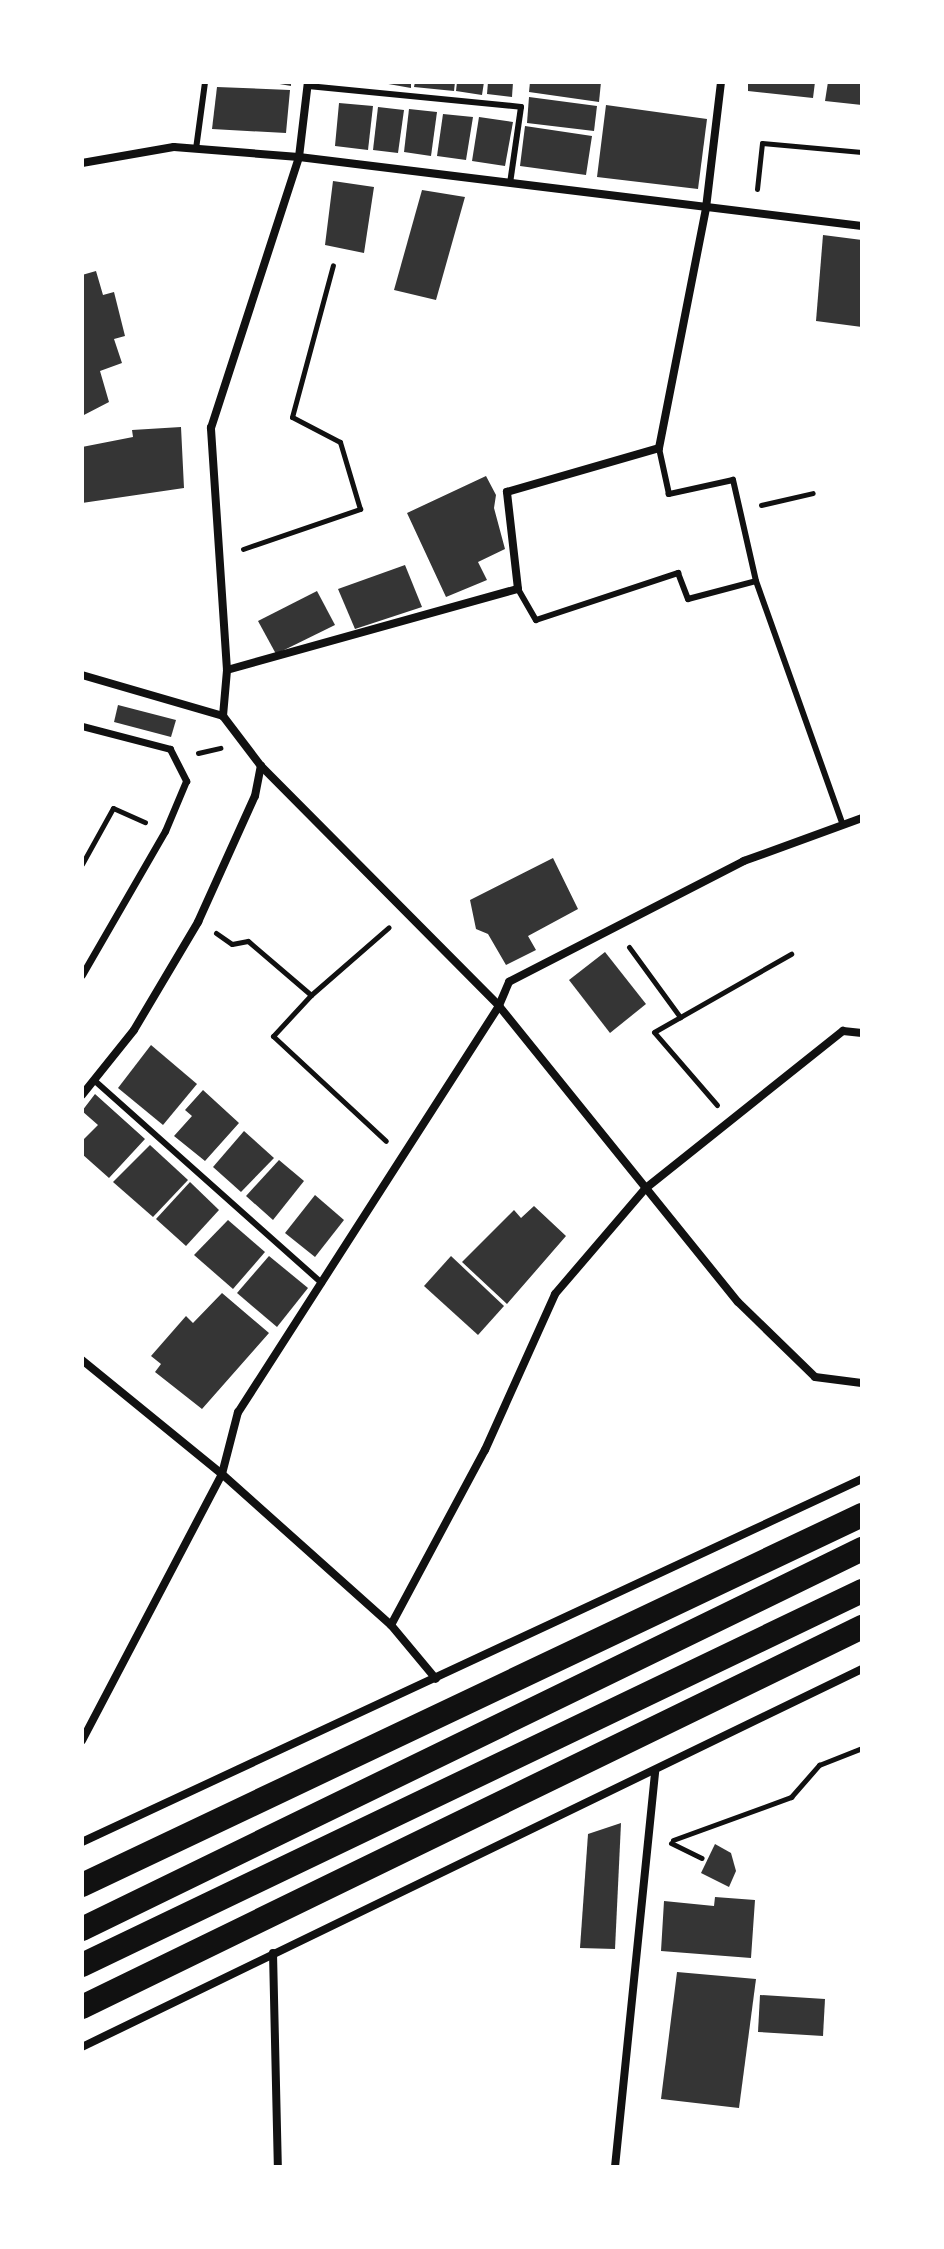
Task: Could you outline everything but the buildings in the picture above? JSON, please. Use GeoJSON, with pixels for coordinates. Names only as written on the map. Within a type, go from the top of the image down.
{"type":"FeatureCollection","features":[{"type":"Feature","properties":{"kind":"highway"},"geometry":{"type":"LineString","coordinates":[[82,1885],[862,1515]]}},
{"type":"Feature","properties":{"kind":"highway"},"geometry":{"type":"LineString","coordinates":[[82,1929],[862,1549]]}},
{"type":"Feature","properties":{"kind":"highway"},"geometry":{"type":"LineString","coordinates":[[82,1965],[862,1591]]}},
{"type":"Feature","properties":{"kind":"highway"},"geometry":{"type":"LineString","coordinates":[[82,2007],[862,1627]]}},
{"type":"Feature","properties":{"kind":"street"},"geometry":{"type":"LineString","coordinates":[[227,670],[518,589],[507,492],[659,448],[706,208],[721,82]]}},
{"type":"Feature","properties":{"kind":"street"},"geometry":{"type":"LineString","coordinates":[[308,84],[299,157],[211,428],[227,670],[223,716],[240,744],[499,1006],[738,1302],[815,1377],[862,1383]]}},
{"type":"Feature","properties":{"kind":"street"},"geometry":{"type":"LineString","coordinates":[[82,163],[174,147],[299,157],[862,226]]}},
{"type":"Feature","properties":{"kind":"street"},"geometry":{"type":"LineString","coordinates":[[82,675],[223,716]]}},
{"type":"Feature","properties":{"kind":"street"},"geometry":{"type":"LineString","coordinates":[[82,726],[170,749],[186,781],[165,831],[82,975]]}},
{"type":"Feature","properties":{"kind":"street"},"geometry":{"type":"LineString","coordinates":[[82,1095],[134,1030],[198,922],[250,810],[261,766]]}},
{"type":"Feature","properties":{"kind":"street"},"geometry":{"type":"LineString","coordinates":[[82,1741],[222,1474],[238,1412],[499,1006],[509,982],[744,861],[862,818]]}},
{"type":"Feature","properties":{"kind":"street"},"geometry":{"type":"LineString","coordinates":[[391,1625],[485,1450],[555,1294],[646,1188],[843,1031],[862,1033]]}},
{"type":"Feature","properties":{"kind":"street"},"geometry":{"type":"LineString","coordinates":[[82,1360],[222,1474],[391,1625],[436,1679]]}},
{"type":"Feature","properties":{"kind":"street"},"geometry":{"type":"LineString","coordinates":[[82,1842],[862,1479]]}},
{"type":"Feature","properties":{"kind":"street"},"geometry":{"type":"LineString","coordinates":[[82,2047],[655,1772],[862,1669]]}},
{"type":"Feature","properties":{"kind":"street"},"geometry":{"type":"LineString","coordinates":[[615,2167],[655,1772]]}},
{"type":"Feature","properties":{"kind":"street"},"geometry":{"type":"LineString","coordinates":[[273,1953],[278,2167]]}},
{"type":"Feature","properties":{"kind":"lane"},"geometry":{"type":"LineString","coordinates":[[196,149],[205,82]]}},
{"type":"Feature","properties":{"kind":"lane"},"geometry":{"type":"LineString","coordinates":[[308,84],[521,107],[510,183]]}},
{"type":"Feature","properties":{"kind":"lane"},"geometry":{"type":"LineString","coordinates":[[659,448],[669,494],[733,480],[756,581],[843,825]]}},
{"type":"Feature","properties":{"kind":"lane"},"geometry":{"type":"LineString","coordinates":[[518,589],[536,620],[678,573],[688,599],[756,581]]}},
{"type":"Feature","properties":{"kind":"lane"},"geometry":{"type":"LineString","coordinates":[[95,1081],[322,1283]]}},
{"type":"Feature","properties":{"kind":"path"},"geometry":{"type":"LineString","coordinates":[[755,214],[762,143],[862,152]]}},
{"type":"Feature","properties":{"kind":"path"},"geometry":{"type":"LineString","coordinates":[[220,557],[360,509],[340,442],[292,417],[333,265]]}},
{"type":"Feature","properties":{"kind":"path"},"geometry":{"type":"LineString","coordinates":[[740,509],[813,493]]}},
{"type":"Feature","properties":{"kind":"path"},"geometry":{"type":"LineString","coordinates":[[175,758],[240,744]]}},
{"type":"Feature","properties":{"kind":"path"},"geometry":{"type":"LineString","coordinates":[[82,864],[113,808],[165,831]]}},
{"type":"Feature","properties":{"kind":"path"},"geometry":{"type":"LineString","coordinates":[[402,1155],[273,1036],[311,995],[405,914]]}},
{"type":"Feature","properties":{"kind":"path"},"geometry":{"type":"LineString","coordinates":[[198,922],[232,944],[248,941],[311,995]]}},
{"type":"Feature","properties":{"kind":"path"},"geometry":{"type":"LineString","coordinates":[[615,928],[680,1017]]}},
{"type":"Feature","properties":{"kind":"path"},"geometry":{"type":"LineString","coordinates":[[730,1120],[654,1032],[791,954]]}},
{"type":"Feature","properties":{"kind":"path"},"geometry":{"type":"LineString","coordinates":[[669,1842],[791,1797],[819,1765],[862,1748]]}},
{"type":"Feature","properties":{"kind":"path"},"geometry":{"type":"LineString","coordinates":[[650,1832],[702,1858]]}}]}
